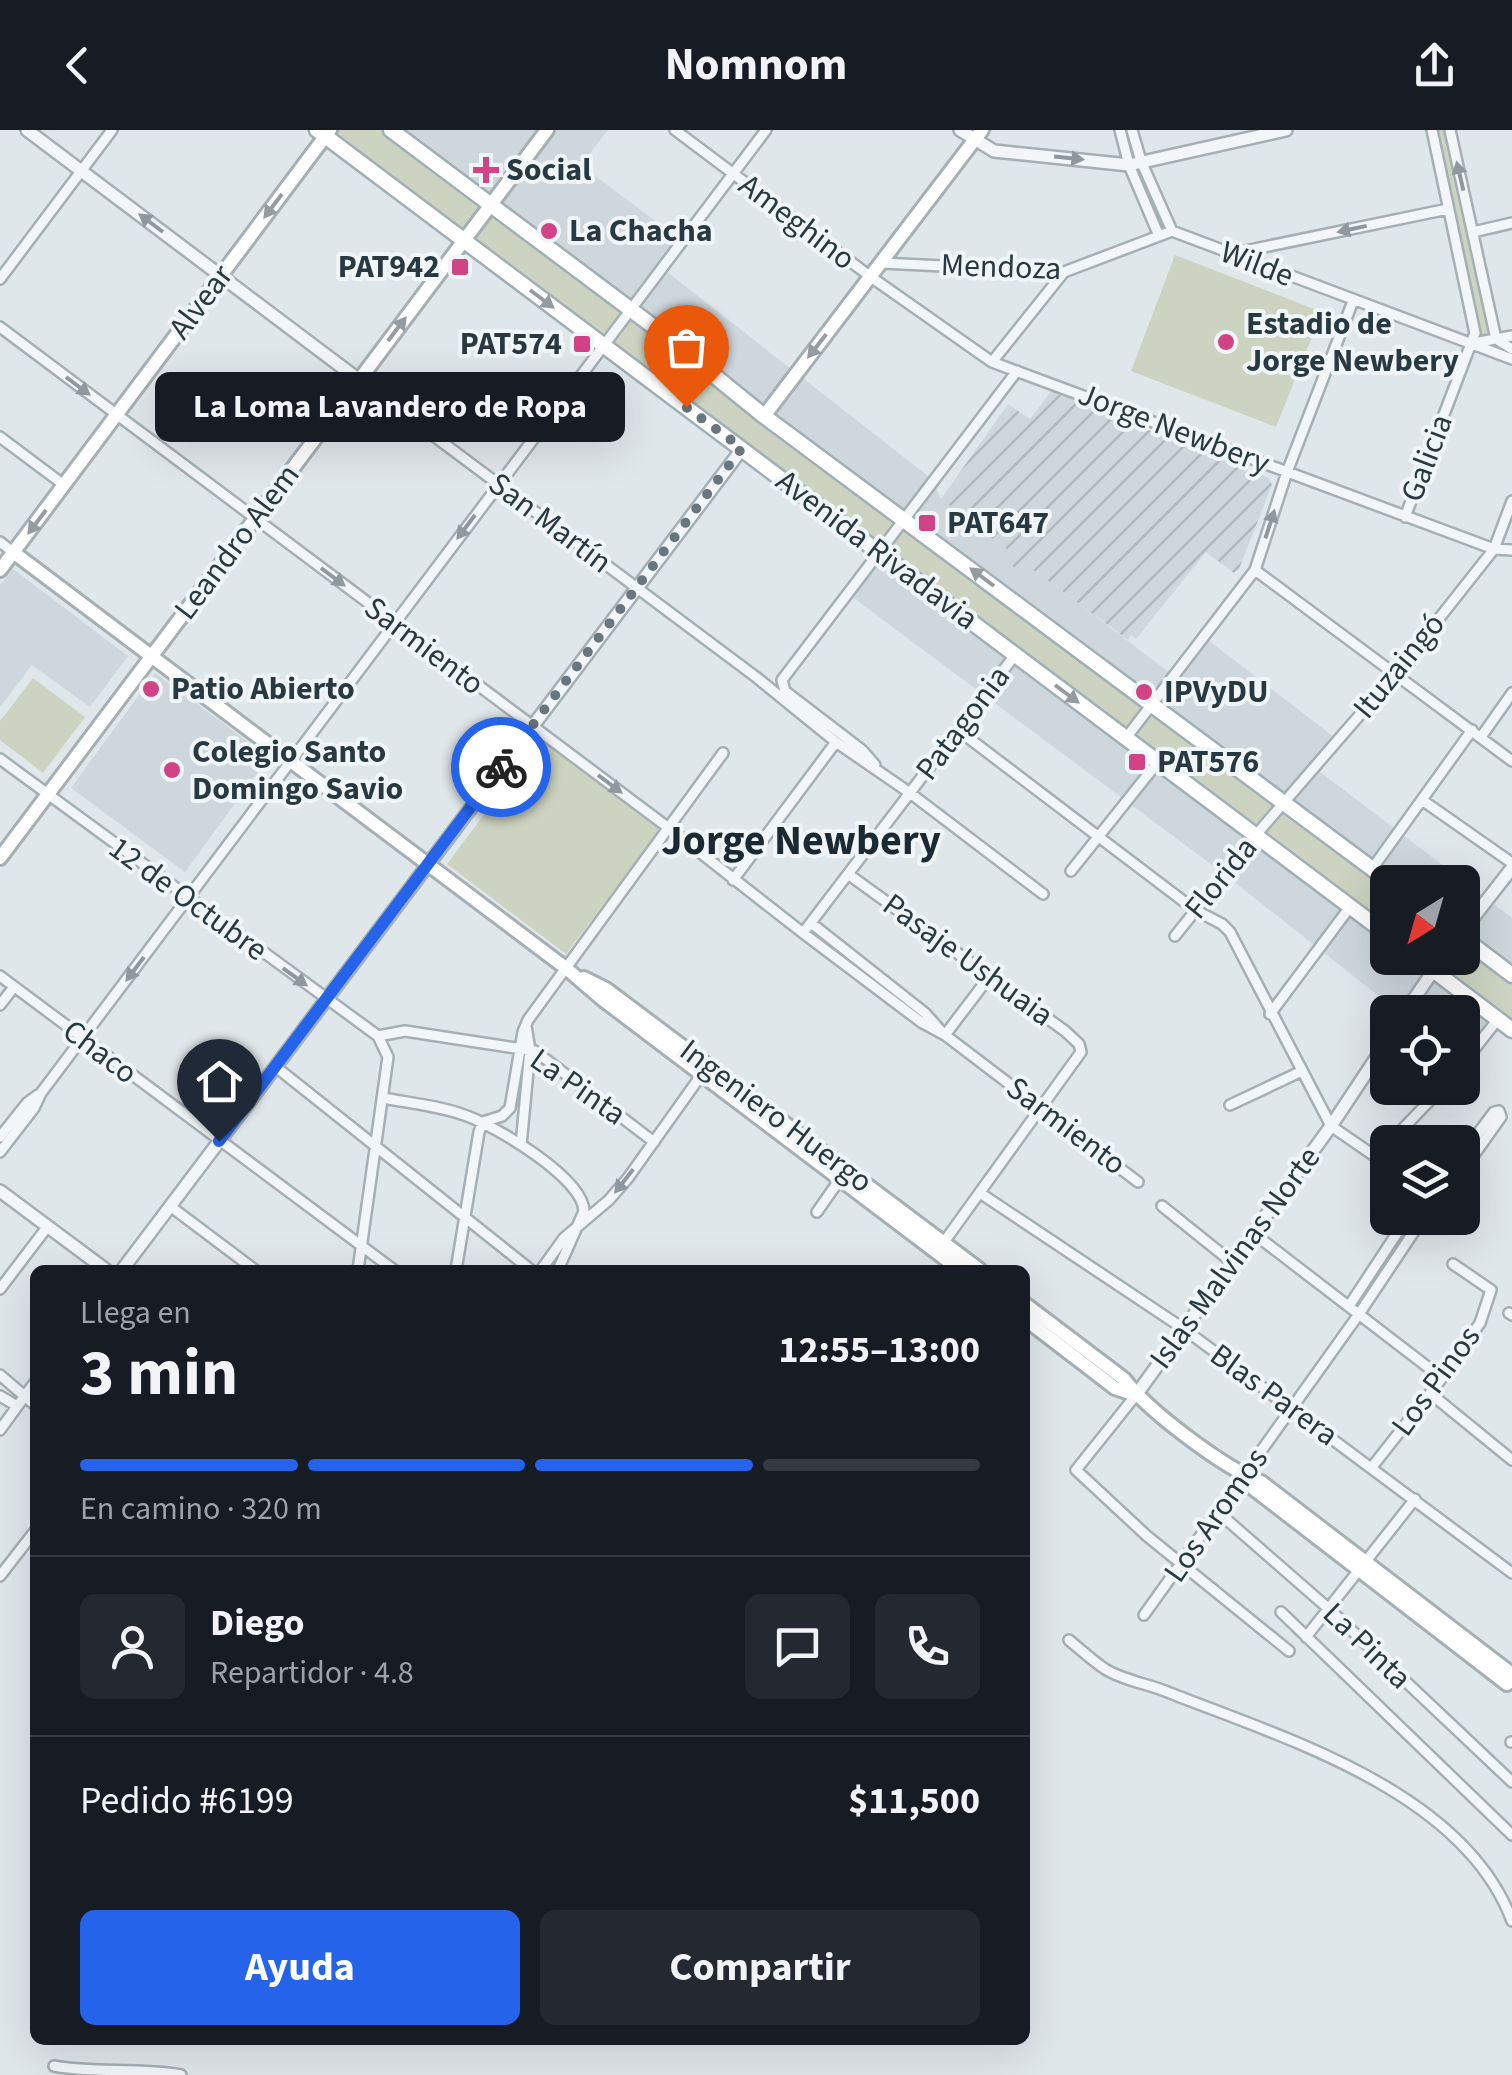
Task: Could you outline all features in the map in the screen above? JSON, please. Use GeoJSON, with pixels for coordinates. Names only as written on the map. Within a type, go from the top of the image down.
{"type":"FeatureCollection","features":[{"type":"Feature","properties":{"kind":"main road","name":"Avenida Rivadavia"},"geometry":{"type":"LineString","coordinates":[[391,130],[630,309],[764,416],[1370,868]]}},
{"type":"Feature","properties":{"kind":"main road","name":"Leandro Alem"},"geometry":{"type":"LineString","coordinates":[[0,858],[547,130]]}},
{"type":"Feature","properties":{"kind":"main road","name":"Avenida Rivadavia"},"geometry":{"type":"LineString","coordinates":[[324,132],[1370,922]]}},
{"type":"Feature","properties":{"kind":"main road","name":"Alvear"},"geometry":{"type":"LineString","coordinates":[[0,570],[324,132]]}},
{"type":"Feature","properties":{"kind":"main road"},"geometry":{"type":"LineString","coordinates":[[764,416],[978,135]]}},
{"type":"Feature","properties":{"kind":"main road","name":"Ingeniero Huergo"},"geometry":{"type":"LineString","coordinates":[[14,552],[953,1265]]}},
{"type":"Feature","properties":{"kind":"main road"},"geometry":{"type":"LineString","coordinates":[[1480,949],[1512,975]]}},
{"type":"Feature","properties":{"kind":"main road","name":"Ingeniero Huergo"},"geometry":{"type":"LineString","coordinates":[[567,969],[606,989],[974,1265]]}},
{"type":"Feature","properties":{"kind":"main road"},"geometry":{"type":"LineString","coordinates":[[1450,975],[1512,1030]]}},
{"type":"Feature","properties":{"kind":"main road"},"geometry":{"type":"LineString","coordinates":[[1030,1308],[1124,1379],[1136,1395],[1244,1476],[1254,1489],[1364,1566],[1510,1679]]}},
{"type":"Feature","properties":{"kind":"main road"},"geometry":{"type":"LineString","coordinates":[[1030,1324],[1115,1388],[1136,1395]]}},
{"type":"Feature","properties":{"kind":"street","name":"San Martín"},"geometry":{"type":"LineString","coordinates":[[27,130],[1043,894]]}},
{"type":"Feature","properties":{"kind":"street"},"geometry":{"type":"LineString","coordinates":[[0,279],[112,130]]}},
{"type":"Feature","properties":{"kind":"street","name":"Ameghino"},"geometry":{"type":"LineString","coordinates":[[675,130],[871,277]]}},
{"type":"Feature","properties":{"kind":"street"},"geometry":{"type":"LineString","coordinates":[[0,1152],[766,130]]}},
{"type":"Feature","properties":{"kind":"street"},"geometry":{"type":"LineString","coordinates":[[960,130],[978,135],[994,151],[1135,162],[1282,130]]}},
{"type":"Feature","properties":{"kind":"street"},"geometry":{"type":"LineString","coordinates":[[1120,130],[1172,231]]}},
{"type":"Feature","properties":{"kind":"street"},"geometry":{"type":"LineString","coordinates":[[1132,130],[1135,162],[1159,236]]}},
{"type":"Feature","properties":{"kind":"street"},"geometry":{"type":"LineString","coordinates":[[1432,130],[1475,333],[1471,344],[1512,336]]}},
{"type":"Feature","properties":{"kind":"street"},"geometry":{"type":"LineString","coordinates":[[1450,130],[1496,340],[1512,350]]}},
{"type":"Feature","properties":{"kind":"street"},"geometry":{"type":"LineString","coordinates":[[1232,254],[1448,209]]}},
{"type":"Feature","properties":{"kind":"street"},"geometry":{"type":"LineString","coordinates":[[1472,232],[1512,223]]}},
{"type":"Feature","properties":{"kind":"street","name":"Mendoza"},"geometry":{"type":"LineString","coordinates":[[882,262],[1064,272],[1172,231]]}},
{"type":"Feature","properties":{"kind":"street","name":"Wilde"},"geometry":{"type":"LineString","coordinates":[[1172,231],[1512,359]]}},
{"type":"Feature","properties":{"kind":"street"},"geometry":{"type":"LineString","coordinates":[[992,362],[1064,272]]}},
{"type":"Feature","properties":{"kind":"street","name":"Jorge Newbery"},"geometry":{"type":"LineString","coordinates":[[871,277],[992,362],[1494,550]]}},
{"type":"Feature","properties":{"kind":"street"},"geometry":{"type":"LineString","coordinates":[[1126,738],[1255,570],[1286,472],[1353,301]]}},
{"type":"Feature","properties":{"kind":"street","name":"Sarmiento"},"geometry":{"type":"LineString","coordinates":[[0,327],[1138,1182]]}},
{"type":"Feature","properties":{"kind":"street","name":"Galicia"},"geometry":{"type":"LineString","coordinates":[[1405,517],[1471,344]]}},
{"type":"Feature","properties":{"kind":"street"},"geometry":{"type":"LineString","coordinates":[[878,550],[1017,372]]}},
{"type":"Feature","properties":{"kind":"street"},"geometry":{"type":"LineString","coordinates":[[0,437],[64,485]]}},
{"type":"Feature","properties":{"kind":"street"},"geometry":{"type":"LineString","coordinates":[[126,1265],[742,448]]}},
{"type":"Feature","properties":{"kind":"street","name":"Ituzaingó"},"geometry":{"type":"LineString","coordinates":[[1268,821],[1494,550],[1512,501]]}},
{"type":"Feature","properties":{"kind":"street","name":"Ingeniero Huergo"},"geometry":{"type":"LineString","coordinates":[[0,542],[14,552]]}},
{"type":"Feature","properties":{"kind":"street","name":"San Martín"},"geometry":{"type":"LineString","coordinates":[[878,550],[782,680],[785,690],[862,750],[880,771]]}},
{"type":"Feature","properties":{"kind":"street"},"geometry":{"type":"LineString","coordinates":[[1494,550],[1512,550]]}},
{"type":"Feature","properties":{"kind":"street"},"geometry":{"type":"LineString","coordinates":[[1255,570],[1512,761]]}},
{"type":"Feature","properties":{"kind":"street","name":"Patagonia"},"geometry":{"type":"LineString","coordinates":[[803,934],[1015,655]]}},
{"type":"Feature","properties":{"kind":"street"},"geometry":{"type":"LineString","coordinates":[[1375,865],[1422,800],[1512,693]]}},
{"type":"Feature","properties":{"kind":"street"},"geometry":{"type":"LineString","coordinates":[[958,730],[1195,910],[1230,932],[1331,1126],[1370,1153]]}},
{"type":"Feature","properties":{"kind":"street"},"geometry":{"type":"LineString","coordinates":[[732,880],[836,742]]}},
{"type":"Feature","properties":{"kind":"street"},"geometry":{"type":"LineString","coordinates":[[521,1146],[526,1026],[723,754]]}},
{"type":"Feature","properties":{"kind":"street","name":"12 de Octubre"},"geometry":{"type":"LineString","coordinates":[[0,759],[378,1036]]}},
{"type":"Feature","properties":{"kind":"street"},"geometry":{"type":"LineString","coordinates":[[1071,871],[1158,762]]}},
{"type":"Feature","properties":{"kind":"street"},"geometry":{"type":"LineString","coordinates":[[1422,800],[1512,866],[1480,910]]}},
{"type":"Feature","properties":{"kind":"street","name":"Florida"},"geometry":{"type":"LineString","coordinates":[[1175,936],[1268,821]]}},
{"type":"Feature","properties":{"kind":"street","name":"Pasaje Ushuaia"},"geometry":{"type":"LineString","coordinates":[[848,874],[1078,1044],[1081,1052],[1041,1108]]}},
{"type":"Feature","properties":{"kind":"street"},"geometry":{"type":"LineString","coordinates":[[1270,1014],[1350,907]]}},
{"type":"Feature","properties":{"kind":"street","name":"Sarmiento"},"geometry":{"type":"LineString","coordinates":[[811,923],[925,1013],[945,1035]]}},
{"type":"Feature","properties":{"kind":"street","name":"Chaco"},"geometry":{"type":"LineString","coordinates":[[0,976],[387,1265]]}},
{"type":"Feature","properties":{"kind":"street"},"geometry":{"type":"LineString","coordinates":[[945,1035],[989,978]]}},
{"type":"Feature","properties":{"kind":"street"},"geometry":{"type":"LineString","coordinates":[[0,1005],[14,987]]}},
{"type":"Feature","properties":{"kind":"street"},"geometry":{"type":"LineString","coordinates":[[1480,1042],[1498,1019]]}},
{"type":"Feature","properties":{"kind":"street","name":"La Pinta"},"geometry":{"type":"LineString","coordinates":[[378,1036],[405,1031],[526,1049],[654,1142]]}},
{"type":"Feature","properties":{"kind":"street"},"geometry":{"type":"LineString","coordinates":[[359,1265],[388,1057],[378,1036]]}},
{"type":"Feature","properties":{"kind":"street"},"geometry":{"type":"LineString","coordinates":[[483,1122],[502,1116],[510,1108],[526,1049]]}},
{"type":"Feature","properties":{"kind":"street","name":"Islas Malvinas Norte"},"geometry":{"type":"LineString","coordinates":[[1184,1563],[1147,1536],[1076,1470],[1233,1263],[1370,1067]]}},
{"type":"Feature","properties":{"kind":"street"},"geometry":{"type":"LineString","coordinates":[[276,1068],[525,1265]]}},
{"type":"Feature","properties":{"kind":"street"},"geometry":{"type":"LineString","coordinates":[[1230,1105],[1302,1071]]}},
{"type":"Feature","properties":{"kind":"street"},"geometry":{"type":"LineString","coordinates":[[545,1265],[564,1238],[610,1200],[702,1074]]}},
{"type":"Feature","properties":{"kind":"street"},"geometry":{"type":"LineString","coordinates":[[0,1137],[27,1103],[41,1093]]}},
{"type":"Feature","properties":{"kind":"street"},"geometry":{"type":"LineString","coordinates":[[383,1098],[464,1114],[483,1122],[521,1146],[579,1194],[584,1203],[582,1224],[561,1265]]}},
{"type":"Feature","properties":{"kind":"street"},"geometry":{"type":"LineString","coordinates":[[1407,1125],[1426,1105]]}},
{"type":"Feature","properties":{"kind":"street"},"geometry":{"type":"LineString","coordinates":[[944,1242],[1041,1108]]}},
{"type":"Feature","properties":{"kind":"street"},"geometry":{"type":"LineString","coordinates":[[1480,1131],[1494,1112],[1500,1111],[1502,1117],[1480,1147]]}},
{"type":"Feature","properties":{"kind":"street"},"geometry":{"type":"LineString","coordinates":[[457,1265],[474,1153],[483,1122]]}},
{"type":"Feature","properties":{"kind":"street"},"geometry":{"type":"LineString","coordinates":[[817,1212],[840,1179]]}},
{"type":"Feature","properties":{"kind":"street"},"geometry":{"type":"LineString","coordinates":[[0,1191],[99,1265]]}},
{"type":"Feature","properties":{"kind":"street","name":"Blas Parera"},"geometry":{"type":"LineString","coordinates":[[980,1193],[1184,1330],[1512,1574]]}},
{"type":"Feature","properties":{"kind":"street"},"geometry":{"type":"LineString","coordinates":[[170,1206],[247,1265]]}},
{"type":"Feature","properties":{"kind":"street"},"geometry":{"type":"LineString","coordinates":[[1162,1206],[1233,1263]]}},
{"type":"Feature","properties":{"kind":"street"},"geometry":{"type":"LineString","coordinates":[[0,1289],[48,1226]]}},
{"type":"Feature","properties":{"kind":"street"},"geometry":{"type":"LineString","coordinates":[[1254,1233],[1442,1378]]}},
{"type":"Feature","properties":{"kind":"street"},"geometry":{"type":"LineString","coordinates":[[1349,1306],[1396,1235]]}},
{"type":"Feature","properties":{"kind":"street","name":"Los Aromos"},"geometry":{"type":"LineString","coordinates":[[1144,1615],[1412,1235]]}},
{"type":"Feature","properties":{"kind":"street","name":"Los Pinos"},"geometry":{"type":"LineString","coordinates":[[1372,1467],[1480,1323],[1491,1290],[1453,1264]]}},
{"type":"Feature","properties":{"kind":"street"},"geometry":{"type":"LineString","coordinates":[[0,1375],[30,1400]]}},
{"type":"Feature","properties":{"kind":"street"},"geometry":{"type":"LineString","coordinates":[[0,1430],[30,1388]]}},
{"type":"Feature","properties":{"kind":"street"},"geometry":{"type":"LineString","coordinates":[[1430,1394],[1512,1460]]}},
{"type":"Feature","properties":{"kind":"street"},"geometry":{"type":"LineString","coordinates":[[0,1396],[17,1406]]}},
{"type":"Feature","properties":{"kind":"street"},"geometry":{"type":"LineString","coordinates":[[1306,1637],[1415,1500]]}},
{"type":"Feature","properties":{"kind":"street","name":"La Pinta"},"geometry":{"type":"LineString","coordinates":[[1218,1513],[1329,1609],[1512,1782]]}},
{"type":"Feature","properties":{"kind":"street"},"geometry":{"type":"LineString","coordinates":[[0,1576],[30,1538]]}},
{"type":"Feature","properties":{"kind":"street"},"geometry":{"type":"LineString","coordinates":[[1184,1563],[1290,1651]]}},
{"type":"Feature","properties":{"kind":"street"},"geometry":{"type":"LineString","coordinates":[[1282,1612],[1512,1835]]}},
{"type":"Feature","properties":{"kind":"street"},"geometry":{"type":"LineString","coordinates":[[1070,1640],[1114,1674],[1264,1730],[1417,1804],[1489,1878],[1512,1921]]}},
{"type":"Feature","properties":{"kind":"street"},"geometry":{"type":"LineString","coordinates":[[54,2066],[86,2072],[181,2075]]}},
{"type":"Feature","properties":{"kind":"shaded area"},"geometry":{"type":"Polygon","coordinates":[[[391,130],[608,130],[581,165],[682,241],[662,268],[933,480],[941,499],[1174,676],[1204,637],[1338,740],[1315,768],[1442,865],[1370,865],[1370,975],[1456,975],[1475,995],[1377,995],[1224,874],[847,593],[901,518],[391,130]]]}},
{"type":"Feature","properties":{"kind":"shaded area"},"geometry":{"type":"Polygon","coordinates":[[[1051,391],[1269,478],[1272,485],[1239,569],[1234,573],[1206,552],[1136,639],[1131,635],[1128,640],[1031,568],[1025,576],[1005,560],[1010,552],[941,499],[1008,404],[1030,419],[1051,391]]]}},
{"type":"Feature","properties":{"kind":"shaded area"},"geometry":{"type":"Polygon","coordinates":[[[13,569],[128,656],[90,707],[32,665],[0,707],[0,585],[13,569]]]}},
{"type":"Feature","properties":{"kind":"shaded area","name":"Colegio Santo Domingo Savio"},"geometry":{"type":"Polygon","coordinates":[[[155,673],[269,757],[185,872],[71,788],[155,673]]]}},
{"type":"Feature","properties":{"kind":"shaded area"},"geometry":{"type":"Polygon","coordinates":[[[1480,894],[1512,918],[1512,975],[1480,950],[1480,894]]]}},
{"type":"Feature","properties":{"kind":"shaded area"},"geometry":{"type":"Polygon","coordinates":[[[1480,1000],[1498,1019],[1480,1040],[1480,1000]]]}},
{"type":"Feature","properties":{"kind":"green space"},"geometry":{"type":"Polygon","coordinates":[[[317,130],[391,130],[1370,868],[1370,922],[317,130]]]}},
{"type":"Feature","properties":{"kind":"green space"},"geometry":{"type":"Polygon","coordinates":[[[1432,130],[1450,130],[1496,339],[1512,336],[1512,359],[1471,344],[1475,332],[1432,130]]]}},
{"type":"Feature","properties":{"kind":"green space","name":"Estadio de Jorge Newbery"},"geometry":{"type":"Polygon","coordinates":[[[1175,255],[1322,312],[1276,427],[1131,371],[1175,255]]]}},
{"type":"Feature","properties":{"kind":"green space"},"geometry":{"type":"Polygon","coordinates":[[[33,678],[85,717],[43,773],[0,740],[0,721],[33,678]]]}},
{"type":"Feature","properties":{"kind":"green space"},"geometry":{"type":"Polygon","coordinates":[[[540,740],[660,830],[566,954],[447,864],[540,740]]]}},
{"type":"Feature","properties":{"kind":"green space"},"geometry":{"type":"Polygon","coordinates":[[[1480,950],[1512,975],[1512,1030],[1480,1006],[1480,995],[1466,995],[1439,975],[1480,975],[1480,950]]]}},
{"type":"Feature","properties":{"kind":"way so far"},"geometry":{"type":"LineString","coordinates":[[501,767],[742,448],[686,407]]}},
{"type":"Feature","properties":{"kind":"place","name":"Social"},"geometry":{"type":"Point","coordinates":[486,170]}},
{"type":"Feature","properties":{"kind":"place","name":"La Chacha"},"geometry":{"type":"Point","coordinates":[549,231]}},
{"type":"Feature","properties":{"kind":"place","name":"PAT942"},"geometry":{"type":"Point","coordinates":[460,267]}},
{"type":"Feature","properties":{"kind":"place","name":"Estadio de Jorge Newbery"},"geometry":{"type":"Point","coordinates":[1226,342]}},
{"type":"Feature","properties":{"kind":"place","name":"PAT574"},"geometry":{"type":"Point","coordinates":[582,344]}},
{"type":"Feature","properties":{"kind":"place","name":"La Loma Lavandero de Ropa"},"geometry":{"type":"Point","coordinates":[686,407]}},
{"type":"Feature","properties":{"kind":"place","name":"PAT647"},"geometry":{"type":"Point","coordinates":[927,523]}},
{"type":"Feature","properties":{"kind":"place","name":"Patio Abierto"},"geometry":{"type":"Point","coordinates":[151,689]}},
{"type":"Feature","properties":{"kind":"place","name":"IPVyDU"},"geometry":{"type":"Point","coordinates":[1144,692]}},
{"type":"Feature","properties":{"kind":"place","name":"PAT576"},"geometry":{"type":"Point","coordinates":[1137,762]}},
{"type":"Feature","properties":{"kind":"place","name":"Colegio Santo Domingo Savio"},"geometry":{"type":"Point","coordinates":[172,770]}},
{"type":"Feature","properties":{"kind":"district","name":"Jorge Newbery"},"geometry":{"type":"Point","coordinates":[801,841]}},
{"type":"Feature","properties":{"kind":"route"},"geometry":{"type":"LineString","coordinates":[[219,1141],[501,767]]}}]}
